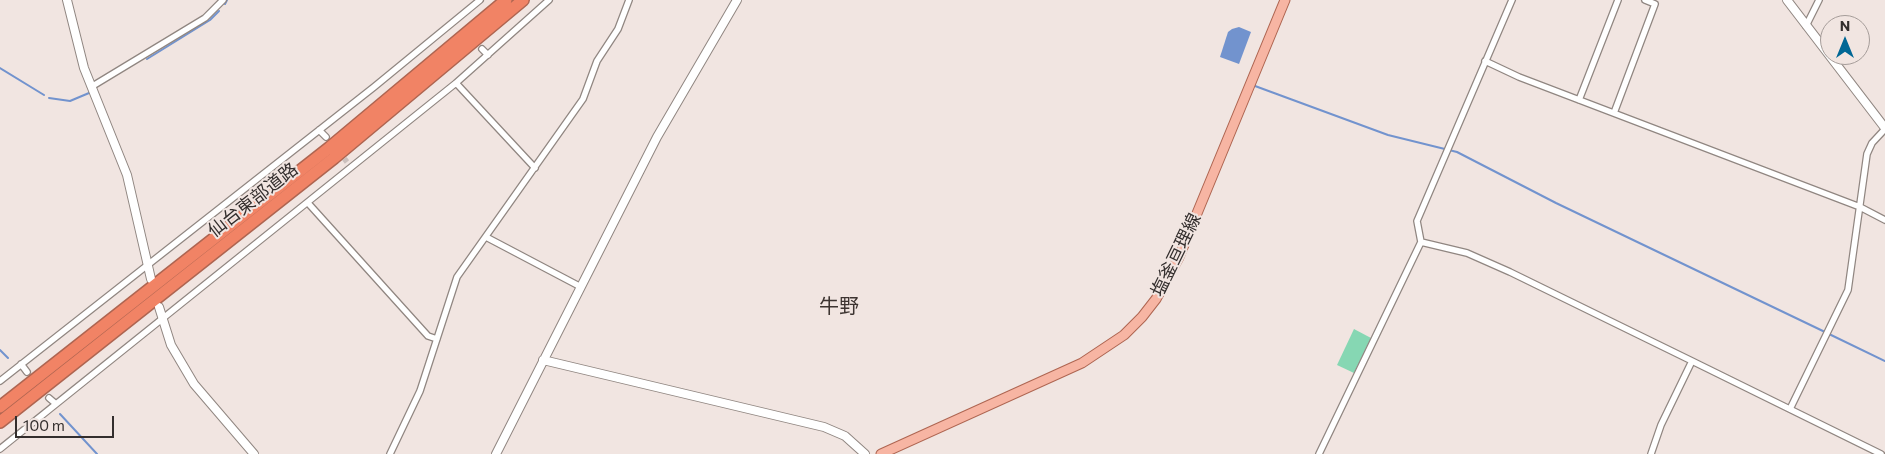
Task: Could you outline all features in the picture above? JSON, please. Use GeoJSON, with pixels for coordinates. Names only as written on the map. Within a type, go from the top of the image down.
{"type":"FeatureCollection","features":[{"type":"Feature","properties":{"kind":"highway","name":"仙台東部道路"},"geometry":{"type":"LineString","coordinates":[[0,407],[343,137],[506,0]]}},
{"type":"Feature","properties":{"kind":"highway","name":"仙台東部道路"},"geometry":{"type":"LineString","coordinates":[[0,422],[341,152],[523,0]]}},
{"type":"Feature","properties":{"kind":"main road","name":"塩釜亘理線"},"geometry":{"type":"LineString","coordinates":[[881,454],[1082,363],[1124,335],[1142,317],[1156,299],[1179,257],[1285,0]]}},
{"type":"Feature","properties":{"kind":"street"},"geometry":{"type":"LineString","coordinates":[[67,0],[77,47],[91,87],[127,175],[151,279]]}},
{"type":"Feature","properties":{"kind":"street"},"geometry":{"type":"LineString","coordinates":[[91,87],[205,18],[223,0]]}},
{"type":"Feature","properties":{"kind":"street"},"geometry":{"type":"LineString","coordinates":[[0,381],[148,266],[480,0]]}},
{"type":"Feature","properties":{"kind":"street"},"geometry":{"type":"LineString","coordinates":[[0,449],[308,204],[456,83],[549,0]]}},
{"type":"Feature","properties":{"kind":"street"},"geometry":{"type":"LineString","coordinates":[[390,454],[420,391],[457,277],[583,99],[597,61],[618,29],[629,0]]}},
{"type":"Feature","properties":{"kind":"street"},"geometry":{"type":"LineString","coordinates":[[496,454],[666,120],[737,0]]}},
{"type":"Feature","properties":{"kind":"street"},"geometry":{"type":"LineString","coordinates":[[1318,454],[1421,242],[1417,222],[1512,0]]}},
{"type":"Feature","properties":{"kind":"street"},"geometry":{"type":"LineString","coordinates":[[1579,100],[1618,0]]}},
{"type":"Feature","properties":{"kind":"street"},"geometry":{"type":"LineString","coordinates":[[1614,113],[1655,4],[1645,0]]}},
{"type":"Feature","properties":{"kind":"street"},"geometry":{"type":"LineString","coordinates":[[1787,0],[1885,126],[1872,143],[1867,154],[1848,290],[1790,409]]}},
{"type":"Feature","properties":{"kind":"street"},"geometry":{"type":"LineString","coordinates":[[1806,26],[1819,0]]}},
{"type":"Feature","properties":{"kind":"street"},"geometry":{"type":"LineString","coordinates":[[455,21],[460,26]]}},
{"type":"Feature","properties":{"kind":"street"},"geometry":{"type":"LineString","coordinates":[[482,49],[488,55]]}},
{"type":"Feature","properties":{"kind":"street"},"geometry":{"type":"LineString","coordinates":[[1485,61],[1579,100],[1860,207],[1885,220]]}},
{"type":"Feature","properties":{"kind":"street"},"geometry":{"type":"LineString","coordinates":[[456,83],[535,168]]}},
{"type":"Feature","properties":{"kind":"street"},"geometry":{"type":"LineString","coordinates":[[319,130],[326,137]]}},
{"type":"Feature","properties":{"kind":"street"},"geometry":{"type":"LineString","coordinates":[[347,162],[353,166]]}},
{"type":"Feature","properties":{"kind":"street"},"geometry":{"type":"LineString","coordinates":[[308,204],[428,336],[437,339]]}},
{"type":"Feature","properties":{"kind":"street"},"geometry":{"type":"LineString","coordinates":[[486,237],[581,287]]}},
{"type":"Feature","properties":{"kind":"street"},"geometry":{"type":"LineString","coordinates":[[1421,242],[1467,253],[1881,454]]}},
{"type":"Feature","properties":{"kind":"street"},"geometry":{"type":"LineString","coordinates":[[159,307],[171,345],[194,384],[254,454]]}},
{"type":"Feature","properties":{"kind":"street"},"geometry":{"type":"LineString","coordinates":[[543,360],[824,427],[845,436],[865,454]]}},
{"type":"Feature","properties":{"kind":"street"},"geometry":{"type":"LineString","coordinates":[[1651,454],[1661,425],[1692,362]]}},
{"type":"Feature","properties":{"kind":"street"},"geometry":{"type":"LineString","coordinates":[[20,364],[27,372]]}},
{"type":"Feature","properties":{"kind":"street"},"geometry":{"type":"LineString","coordinates":[[49,398],[56,404]]}},
{"type":"Feature","properties":{"kind":"green space"},"geometry":{"type":"Polygon","coordinates":[[[1354,329],[1371,338],[1354,373],[1337,365],[1354,329]]]}},
{"type":"Feature","properties":{"kind":"water"},"geometry":{"type":"Polygon","coordinates":[[[1239,27],[1251,32],[1239,64],[1220,57],[1228,32],[1239,27]]]}},
{"type":"Feature","properties":{"kind":"waterway"},"geometry":{"type":"LineString","coordinates":[[225,4],[227,0]]}},
{"type":"Feature","properties":{"kind":"waterway"},"geometry":{"type":"LineString","coordinates":[[147,59],[210,20],[219,11]]}},
{"type":"Feature","properties":{"kind":"waterway"},"geometry":{"type":"LineString","coordinates":[[0,68],[44,95]]}},
{"type":"Feature","properties":{"kind":"waterway"},"geometry":{"type":"LineString","coordinates":[[1255,86],[1388,135],[1457,152],[1556,203],[1825,332]]}},
{"type":"Feature","properties":{"kind":"waterway"},"geometry":{"type":"LineString","coordinates":[[49,98],[70,101],[89,93]]}},
{"type":"Feature","properties":{"kind":"waterway"},"geometry":{"type":"LineString","coordinates":[[1829,334],[1885,361]]}},
{"type":"Feature","properties":{"kind":"waterway"},"geometry":{"type":"LineString","coordinates":[[0,350],[8,358]]}},
{"type":"Feature","properties":{"kind":"waterway"},"geometry":{"type":"LineString","coordinates":[[60,414],[97,454]]}},
{"type":"Feature","properties":{"kind":"tunnel"},"geometry":{"type":"LineString","coordinates":[[339,152],[347,162]]}},
{"type":"Feature","properties":{"kind":"district","name":"牛野"},"geometry":{"type":"Point","coordinates":[839,306]}}]}
